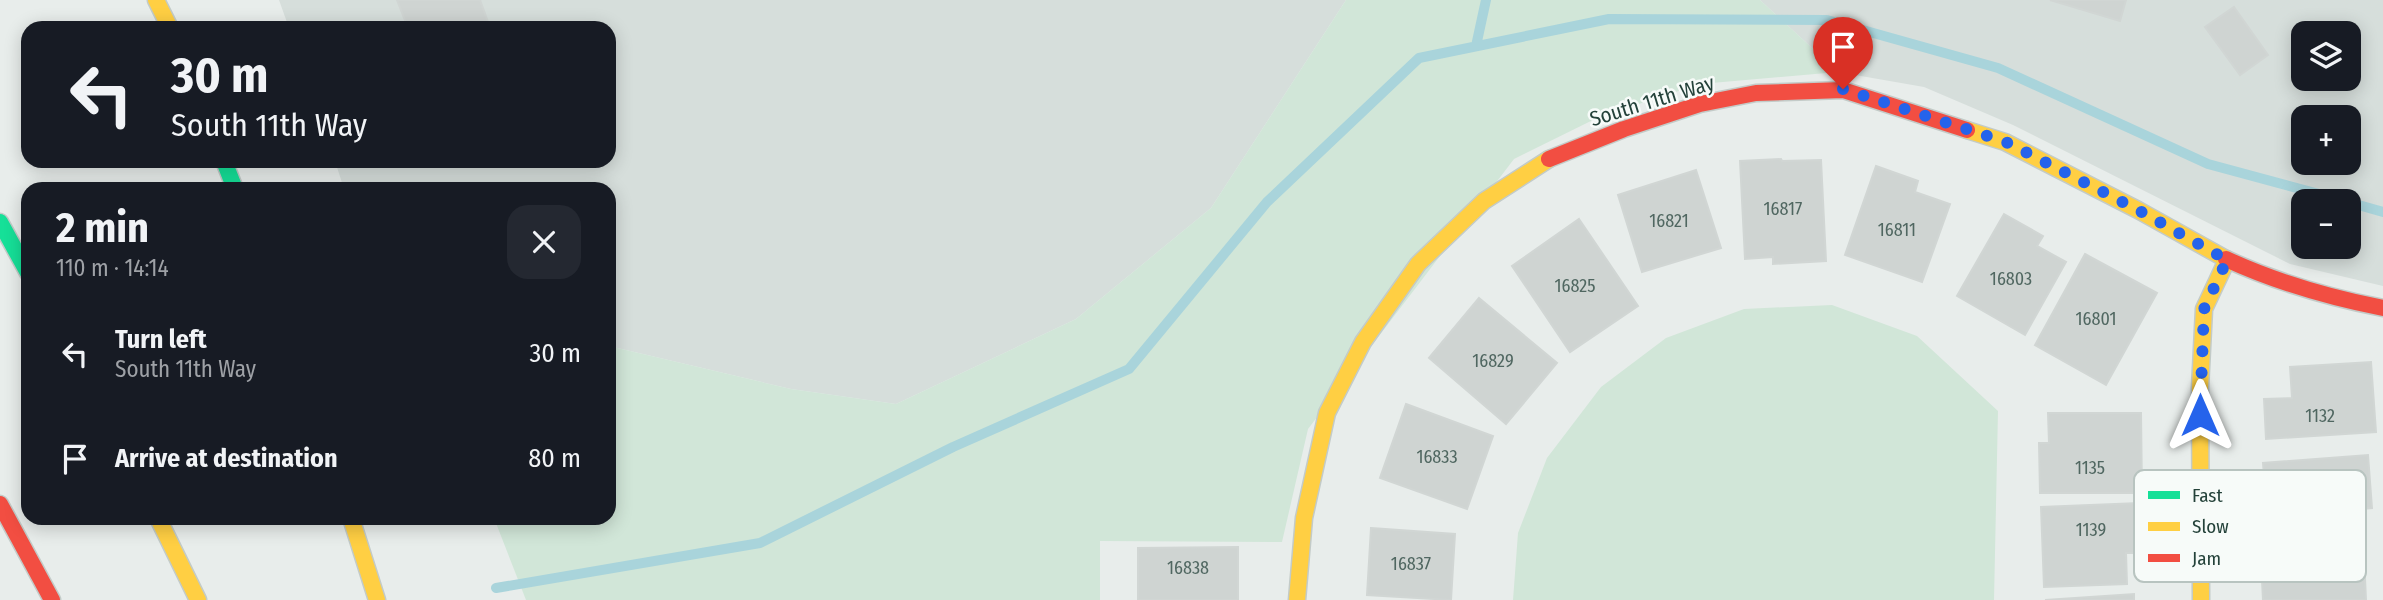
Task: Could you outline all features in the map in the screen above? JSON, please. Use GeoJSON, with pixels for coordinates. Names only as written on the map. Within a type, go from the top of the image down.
{"type":"FeatureCollection","features":[{"type":"Feature","properties":{"kind":"main road"},"geometry":{"type":"LineString","coordinates":[[156,0],[166,21]]}},
{"type":"Feature","properties":{"kind":"main road","name":"South 11th Way"},"geometry":{"type":"LineString","coordinates":[[1297,600],[1304,518],[1327,413],[1363,342],[1418,264],[1484,201],[1554,156],[1625,128],[1700,104],[1756,93],[1843,89],[2006,142],[2138,210],[2227,260],[2286,285],[2330,298],[2383,308]]}},
{"type":"Feature","properties":{"kind":"main road"},"geometry":{"type":"LineString","coordinates":[[0,222],[21,260]]}},
{"type":"Feature","properties":{"kind":"main road"},"geometry":{"type":"LineString","coordinates":[[2200,470],[2200,388],[2204,309],[2227,260]]}},
{"type":"Feature","properties":{"kind":"main road"},"geometry":{"type":"LineString","coordinates":[[0,504],[52,600]]}},
{"type":"Feature","properties":{"kind":"main road"},"geometry":{"type":"LineString","coordinates":[[161,525],[198,600]]}},
{"type":"Feature","properties":{"kind":"main road"},"geometry":{"type":"LineString","coordinates":[[353,525],[377,600]]}},
{"type":"Feature","properties":{"kind":"main road"},"geometry":{"type":"LineString","coordinates":[[2201,582],[2201,600]]}},
{"type":"Feature","properties":{"kind":"shaded area"},"geometry":{"type":"Polygon","coordinates":[[[279,0],[1346,0],[1211,208],[1076,319],[896,404],[791,389],[616,348],[616,182],[342,182],[337,168],[616,168],[616,21],[286,21],[279,0]]]}},
{"type":"Feature","properties":{"kind":"shaded area"},"geometry":{"type":"Polygon","coordinates":[[[1760,0],[2383,0],[2383,286],[2290,264],[2013,125],[1924,87],[1838,72],[1760,0]]]}},
{"type":"Feature","properties":{"kind":"green space"},"geometry":{"type":"Polygon","coordinates":[[[1346,0],[1760,0],[1838,72],[1700,84],[1599,117],[1514,159],[1308,429],[1282,542],[1100,541],[1100,600],[526,600],[497,525],[616,525],[616,348],[791,389],[896,404],[1076,319],[1211,208],[1346,0]]]}},
{"type":"Feature","properties":{"kind":"green space"},"geometry":{"type":"Polygon","coordinates":[[[1832,305],[1917,336],[1998,411],[1994,600],[1513,600],[1518,533],[1547,458],[1601,387],[1666,338],[1744,309],[1832,305]]]}},
{"type":"Feature","properties":{"kind":"building"},"geometry":{"type":"Polygon","coordinates":[[[397,0],[480,0],[488,21],[405,21],[397,0]]]}},
{"type":"Feature","properties":{"kind":"building"},"geometry":{"type":"Polygon","coordinates":[[[2050,0],[2126,0],[2120,21],[2050,0]]]}},
{"type":"Feature","properties":{"kind":"building"},"geometry":{"type":"Polygon","coordinates":[[[2234,7],[2268,55],[2240,75],[2205,27],[2234,7]]]}},
{"type":"Feature","properties":{"kind":"building"},"geometry":{"type":"Polygon","coordinates":[[[1821,160],[1826,261],[1773,264],[1773,257],[1745,259],[1740,161],[1821,160]]]}},
{"type":"Feature","properties":{"kind":"building"},"geometry":{"type":"Polygon","coordinates":[[[1876,166],[1918,181],[1915,192],[1950,204],[1922,282],[1845,255],[1876,166]]]}},
{"type":"Feature","properties":{"kind":"building"},"geometry":{"type":"Polygon","coordinates":[[[1696,170],[1721,248],[1642,272],[1618,195],[1696,170]]]}},
{"type":"Feature","properties":{"kind":"building"},"geometry":{"type":"Polygon","coordinates":[[[2004,214],[2043,236],[2037,246],[2066,262],[2025,335],[1957,296],[2004,214]]]}},
{"type":"Feature","properties":{"kind":"building"},"geometry":{"type":"Polygon","coordinates":[[[1579,219],[1638,306],[1570,352],[1512,266],[1579,219]]]}},
{"type":"Feature","properties":{"kind":"building"},"geometry":{"type":"Polygon","coordinates":[[[2085,254],[2157,293],[2106,385],[2035,345],[2085,254]]]}},
{"type":"Feature","properties":{"kind":"building"},"geometry":{"type":"Polygon","coordinates":[[[1479,298],[1557,363],[1506,424],[1429,358],[1479,298]]]}},
{"type":"Feature","properties":{"kind":"building"},"geometry":{"type":"Polygon","coordinates":[[[2371,362],[2376,432],[2266,439],[2264,399],[2292,398],[2290,367],[2371,362]]]}},
{"type":"Feature","properties":{"kind":"building"},"geometry":{"type":"Polygon","coordinates":[[[1406,404],[1493,436],[1467,509],[1380,478],[1406,404]]]}},
{"type":"Feature","properties":{"kind":"building"},"geometry":{"type":"Polygon","coordinates":[[[2048,413],[2141,413],[2142,470],[2134,470],[2134,493],[2040,493],[2039,443],[2049,443],[2048,413]]]}},
{"type":"Feature","properties":{"kind":"building"},"geometry":{"type":"Polygon","coordinates":[[[2368,455],[2372,508],[2366,509],[2366,470],[2264,470],[2263,463],[2368,455]]]}},
{"type":"Feature","properties":{"kind":"building"},"geometry":{"type":"Polygon","coordinates":[[[2134,503],[2134,553],[2126,553],[2127,584],[2044,587],[2041,507],[2134,503]]]}},
{"type":"Feature","properties":{"kind":"building"},"geometry":{"type":"Polygon","coordinates":[[[1371,528],[1455,534],[1451,600],[1367,595],[1371,528]]]}},
{"type":"Feature","properties":{"kind":"building"},"geometry":{"type":"Polygon","coordinates":[[[1238,547],[1238,600],[1138,600],[1138,548],[1238,547]]]}},
{"type":"Feature","properties":{"kind":"building"},"geometry":{"type":"Polygon","coordinates":[[[2262,582],[2365,582],[2366,600],[2263,600],[2262,582]]]}},
{"type":"Feature","properties":{"kind":"building"},"geometry":{"type":"Polygon","coordinates":[[[2134,594],[2134,600],[2045,600],[2134,594]]]}},
{"type":"Feature","properties":{"kind":"waterway"},"geometry":{"type":"LineString","coordinates":[[1476,46],[1486,0]]}},
{"type":"Feature","properties":{"kind":"waterway"},"geometry":{"type":"LineString","coordinates":[[496,588],[760,543],[953,447],[1129,369],[1267,202],[1419,58],[1609,19],[1827,20],[1998,68],[2208,164],[2301,189]]}},
{"type":"Feature","properties":{"kind":"waterway"},"geometry":{"type":"LineString","coordinates":[[2361,206],[2383,212]]}},
{"type":"Feature","properties":{"kind":"traffic: fast"},"geometry":{"type":"LineString","coordinates":[[227,168],[232,182]]}},
{"type":"Feature","properties":{"kind":"traffic: fast"},"geometry":{"type":"LineString","coordinates":[[0,222],[21,260]]}},
{"type":"Feature","properties":{"kind":"traffic: slow"},"geometry":{"type":"LineString","coordinates":[[156,0],[166,21]]}},
{"type":"Feature","properties":{"kind":"traffic: slow"},"geometry":{"type":"LineString","coordinates":[[1967,130],[2005,142],[2138,210],[2226,259]]}},
{"type":"Feature","properties":{"kind":"traffic: slow"},"geometry":{"type":"LineString","coordinates":[[1297,600],[1304,518],[1327,413],[1363,342],[1418,264],[1484,201],[1549,159]]}},
{"type":"Feature","properties":{"kind":"traffic: slow"},"geometry":{"type":"LineString","coordinates":[[2200,470],[2200,388],[2204,309],[2227,260]]}},
{"type":"Feature","properties":{"kind":"traffic: slow"},"geometry":{"type":"LineString","coordinates":[[161,525],[198,600]]}},
{"type":"Feature","properties":{"kind":"traffic: slow"},"geometry":{"type":"LineString","coordinates":[[353,525],[377,600]]}},
{"type":"Feature","properties":{"kind":"traffic: slow"},"geometry":{"type":"LineString","coordinates":[[2201,582],[2201,600]]}},
{"type":"Feature","properties":{"kind":"traffic: jam"},"geometry":{"type":"LineString","coordinates":[[1549,159],[1624,129],[1700,104],[1756,93],[1843,90],[1967,130]]}},
{"type":"Feature","properties":{"kind":"traffic: jam"},"geometry":{"type":"LineString","coordinates":[[2226,259],[2303,288],[2383,308]]}},
{"type":"Feature","properties":{"kind":"traffic: jam"},"geometry":{"type":"LineString","coordinates":[[0,504],[52,600]]}},
{"type":"Feature","properties":{"kind":"route"},"geometry":{"type":"LineString","coordinates":[[1843,89],[2006,142],[2138,210],[2227,260],[2204,309],[2200,415]]}}]}
